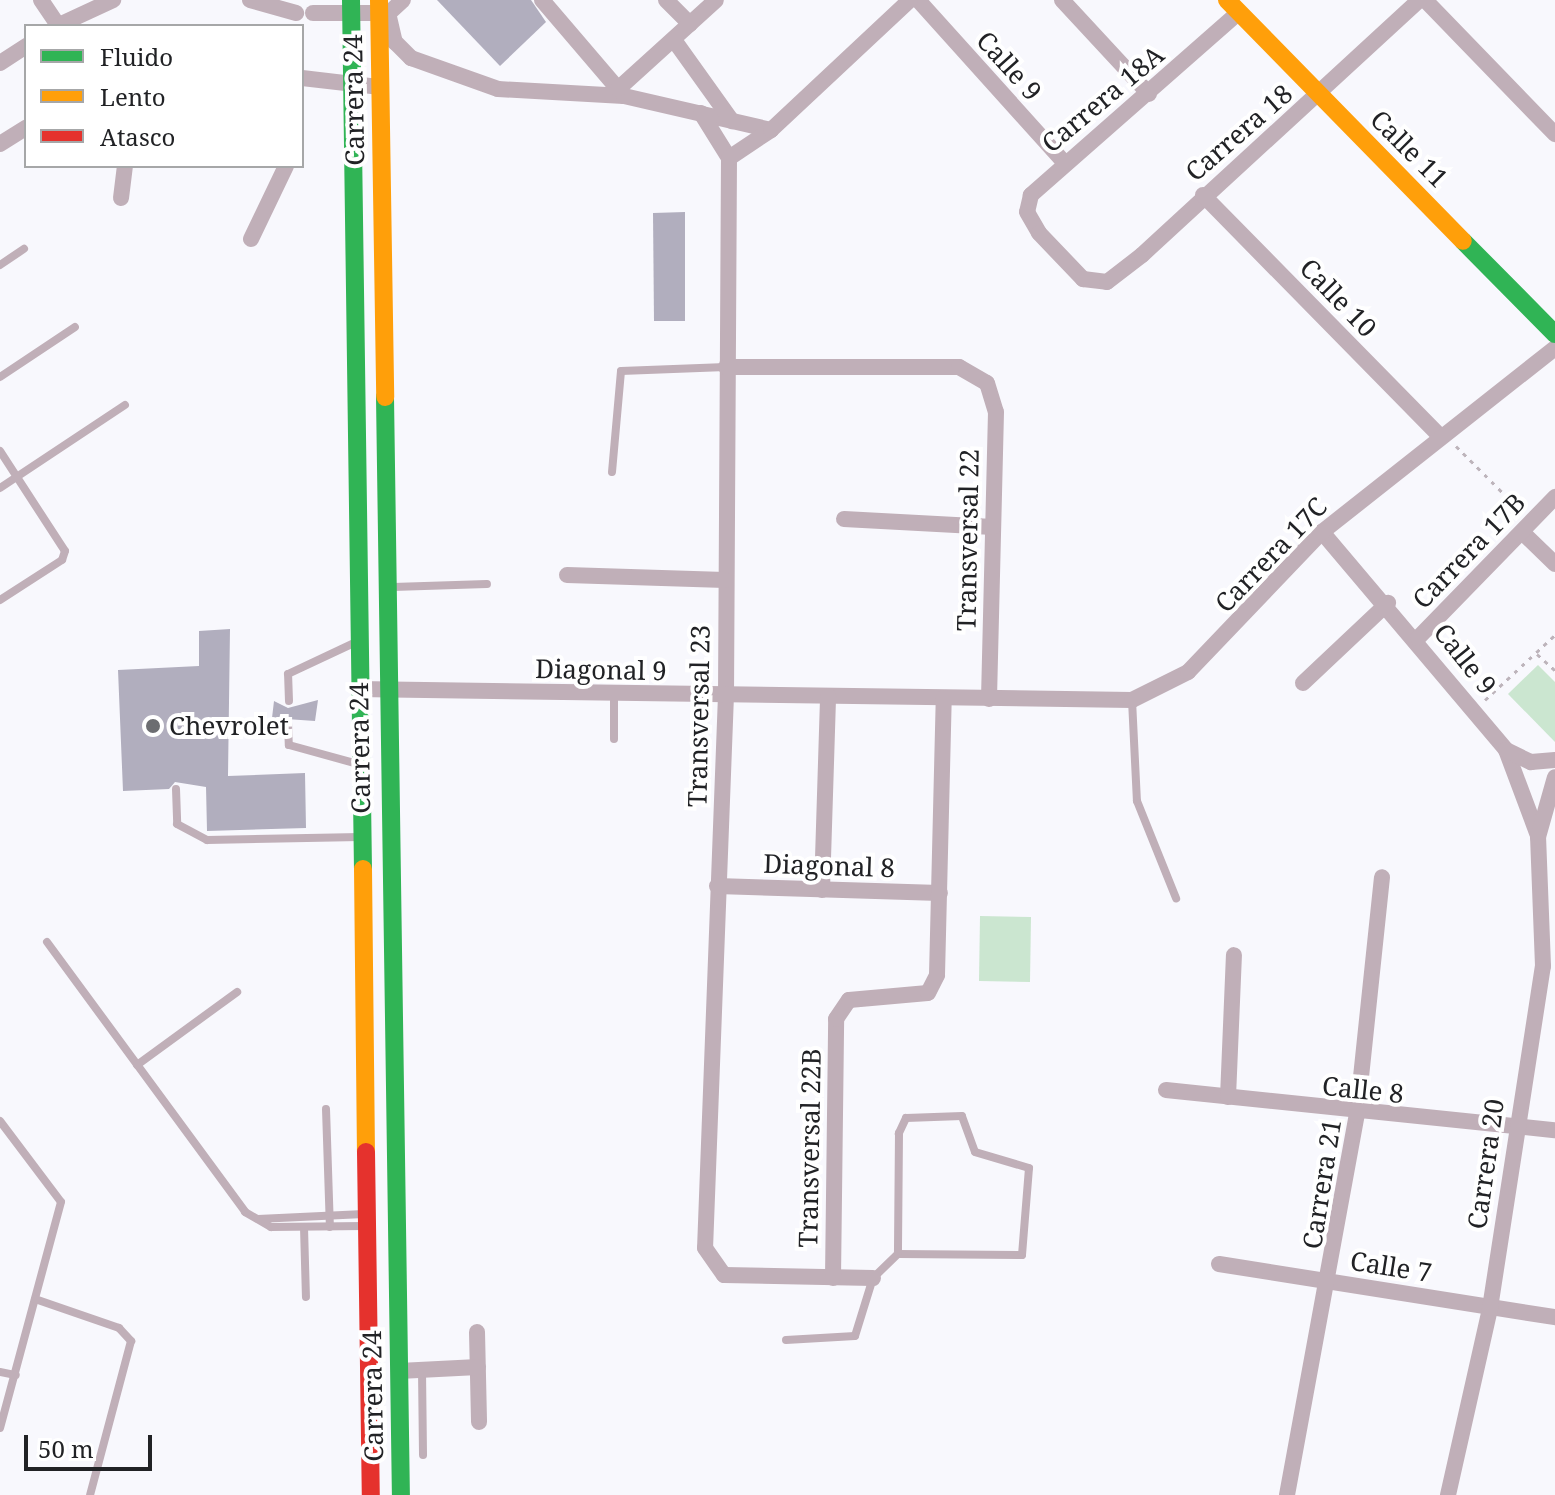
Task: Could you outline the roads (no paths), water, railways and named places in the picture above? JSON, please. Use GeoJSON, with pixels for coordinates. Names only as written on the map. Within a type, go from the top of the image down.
{"type":"FeatureCollection","features":[{"type":"Feature","properties":{"kind":"main road","name":"Calle 11"},"geometry":{"type":"LineString","coordinates":[[1232,6],[1555,334]]}},
{"type":"Feature","properties":{"kind":"main road","name":"Carrera 24"},"geometry":{"type":"LineString","coordinates":[[351,7],[357,689],[371,1495]]}},
{"type":"Feature","properties":{"kind":"main road","name":"Carrera 24"},"geometry":{"type":"LineString","coordinates":[[382,9],[385,691],[401,1495]]}},
{"type":"Feature","properties":{"kind":"street"},"geometry":{"type":"LineString","coordinates":[[41,0],[56,24]]}},
{"type":"Feature","properties":{"kind":"street"},"geometry":{"type":"LineString","coordinates":[[61,24],[113,0]]}},
{"type":"Feature","properties":{"kind":"street"},"geometry":{"type":"LineString","coordinates":[[250,0],[273,1],[304,13],[351,7],[382,9],[403,0]]}},
{"type":"Feature","properties":{"kind":"street"},"geometry":{"type":"LineString","coordinates":[[542,0],[621,92]]}},
{"type":"Feature","properties":{"kind":"street"},"geometry":{"type":"LineString","coordinates":[[666,0],[690,24]]}},
{"type":"Feature","properties":{"kind":"street"},"geometry":{"type":"LineString","coordinates":[[621,92],[716,0]]}},
{"type":"Feature","properties":{"kind":"street"},"geometry":{"type":"LineString","coordinates":[[701,113],[729,158],[771,130],[910,0]]}},
{"type":"Feature","properties":{"kind":"street","name":"Calle 9"},"geometry":{"type":"LineString","coordinates":[[918,0],[1065,163]]}},
{"type":"Feature","properties":{"kind":"street"},"geometry":{"type":"LineString","coordinates":[[1062,0],[1149,94]]}},
{"type":"Feature","properties":{"kind":"street"},"geometry":{"type":"LineString","coordinates":[[1422,0],[1555,134]]}},
{"type":"Feature","properties":{"kind":"street","name":"Carrera 18"},"geometry":{"type":"LineString","coordinates":[[1083,279],[1100,284],[1114,278],[1422,0]]}},
{"type":"Feature","properties":{"kind":"street","name":"Carrera 18A"},"geometry":{"type":"LineString","coordinates":[[1083,279],[1039,233],[1027,212],[1031,195],[1149,94],[1232,6]]}},
{"type":"Feature","properties":{"kind":"street"},"geometry":{"type":"LineString","coordinates":[[382,9],[395,42],[424,65],[498,89],[621,92],[771,130]]}},
{"type":"Feature","properties":{"kind":"street"},"geometry":{"type":"LineString","coordinates":[[674,40],[732,121]]}},
{"type":"Feature","properties":{"kind":"street"},"geometry":{"type":"LineString","coordinates":[[0,63],[24,47]]}},
{"type":"Feature","properties":{"kind":"street"},"geometry":{"type":"LineString","coordinates":[[304,78],[380,87]]}},
{"type":"Feature","properties":{"kind":"street"},"geometry":{"type":"LineString","coordinates":[[0,144],[24,129]]}},
{"type":"Feature","properties":{"kind":"street","name":"Transversal 23"},"geometry":{"type":"LineString","coordinates":[[729,158],[726,695],[705,1237],[716,1270],[736,1277],[833,1278]]}},
{"type":"Feature","properties":{"kind":"street"},"geometry":{"type":"LineString","coordinates":[[121,198],[125,168]]}},
{"type":"Feature","properties":{"kind":"street"},"geometry":{"type":"LineString","coordinates":[[251,239],[285,168]]}},
{"type":"Feature","properties":{"kind":"street","name":"Calle 10"},"geometry":{"type":"LineString","coordinates":[[1203,195],[1440,433]]}},
{"type":"Feature","properties":{"kind":"street","name":"Carrera 17C"},"geometry":{"type":"LineString","coordinates":[[989,699],[1132,700],[1188,672],[1322,532],[1440,433],[1555,348]]}},
{"type":"Feature","properties":{"kind":"street","name":"Transversal 22"},"geometry":{"type":"LineString","coordinates":[[726,367],[959,367],[987,383],[996,412],[989,699]]}},
{"type":"Feature","properties":{"kind":"street","name":"Carrera 17B"},"geometry":{"type":"LineString","coordinates":[[1418,638],[1524,524],[1555,497]]}},
{"type":"Feature","properties":{"kind":"street"},"geometry":{"type":"LineString","coordinates":[[844,519],[993,527]]}},
{"type":"Feature","properties":{"kind":"street"},"geometry":{"type":"LineString","coordinates":[[1524,524],[1555,564]]}},
{"type":"Feature","properties":{"kind":"street","name":"Calle 9"},"geometry":{"type":"LineString","coordinates":[[1322,532],[1418,638],[1506,750],[1538,837]]}},
{"type":"Feature","properties":{"kind":"street"},"geometry":{"type":"LineString","coordinates":[[567,575],[725,580]]}},
{"type":"Feature","properties":{"kind":"street"},"geometry":{"type":"LineString","coordinates":[[1303,683],[1388,603]]}},
{"type":"Feature","properties":{"kind":"street","name":"Diagonal 9"},"geometry":{"type":"LineString","coordinates":[[357,689],[989,699]]}},
{"type":"Feature","properties":{"kind":"street"},"geometry":{"type":"LineString","coordinates":[[822,890],[828,696]]}},
{"type":"Feature","properties":{"kind":"street"},"geometry":{"type":"LineString","coordinates":[[940,893],[944,698]]}},
{"type":"Feature","properties":{"kind":"street"},"geometry":{"type":"LineString","coordinates":[[1506,750],[1531,762],[1555,760]]}},
{"type":"Feature","properties":{"kind":"street"},"geometry":{"type":"LineString","coordinates":[[1538,837],[1555,777]]}},
{"type":"Feature","properties":{"kind":"street","name":"Carrera 20"},"geometry":{"type":"LineString","coordinates":[[1448,1495],[1490,1308],[1513,1127],[1543,966],[1538,837]]}},
{"type":"Feature","properties":{"kind":"street","name":"Carrera 21"},"geometry":{"type":"LineString","coordinates":[[1287,1495],[1331,1282],[1357,1115],[1382,877]]}},
{"type":"Feature","properties":{"kind":"street","name":"Diagonal 8"},"geometry":{"type":"LineString","coordinates":[[717,886],[940,893]]}},
{"type":"Feature","properties":{"kind":"street","name":"Transversal 22B"},"geometry":{"type":"LineString","coordinates":[[833,1278],[836,1019],[849,1000],[910,999],[928,993],[937,975],[940,893]]}},
{"type":"Feature","properties":{"kind":"street"},"geometry":{"type":"LineString","coordinates":[[1228,1097],[1234,955]]}},
{"type":"Feature","properties":{"kind":"street","name":"Calle 8"},"geometry":{"type":"LineString","coordinates":[[1166,1090],[1357,1115],[1555,1130]]}},
{"type":"Feature","properties":{"kind":"street","name":"Calle 7"},"geometry":{"type":"LineString","coordinates":[[1219,1264],[1555,1317]]}},
{"type":"Feature","properties":{"kind":"street"},"geometry":{"type":"LineString","coordinates":[[833,1278],[873,1278]]}},
{"type":"Feature","properties":{"kind":"street"},"geometry":{"type":"LineString","coordinates":[[477,1332],[479,1422]]}},
{"type":"Feature","properties":{"kind":"street"},"geometry":{"type":"LineString","coordinates":[[399,1371],[478,1367]]}},
{"type":"Feature","properties":{"kind":"lane"},"geometry":{"type":"LineString","coordinates":[[0,265],[24,249]]}},
{"type":"Feature","properties":{"kind":"lane"},"geometry":{"type":"LineString","coordinates":[[0,377],[75,327]]}},
{"type":"Feature","properties":{"kind":"lane"},"geometry":{"type":"LineString","coordinates":[[612,472],[621,371],[726,367]]}},
{"type":"Feature","properties":{"kind":"lane"},"geometry":{"type":"LineString","coordinates":[[0,488],[125,405]]}},
{"type":"Feature","properties":{"kind":"lane"},"geometry":{"type":"LineString","coordinates":[[0,451],[65,551],[62,560],[0,600]]}},
{"type":"Feature","properties":{"kind":"lane"},"geometry":{"type":"LineString","coordinates":[[384,587],[487,584]]}},
{"type":"Feature","properties":{"kind":"lane"},"geometry":{"type":"LineString","coordinates":[[289,701],[288,674],[357,641]]}},
{"type":"Feature","properties":{"kind":"lane"},"geometry":{"type":"LineString","coordinates":[[614,694],[614,739]]}},
{"type":"Feature","properties":{"kind":"lane"},"geometry":{"type":"LineString","coordinates":[[1132,700],[1137,801],[1176,898]]}},
{"type":"Feature","properties":{"kind":"lane"},"geometry":{"type":"LineString","coordinates":[[288,722],[289,745],[359,764]]}},
{"type":"Feature","properties":{"kind":"lane"},"geometry":{"type":"LineString","coordinates":[[176,789],[177,824],[207,840],[361,837]]}},
{"type":"Feature","properties":{"kind":"lane"},"geometry":{"type":"LineString","coordinates":[[47,942],[245,1212],[271,1227],[330,1227],[367,1220]]}},
{"type":"Feature","properties":{"kind":"lane"},"geometry":{"type":"LineString","coordinates":[[137,1065],[237,992]]}},
{"type":"Feature","properties":{"kind":"lane"},"geometry":{"type":"LineString","coordinates":[[326,1109],[330,1227]]}},
{"type":"Feature","properties":{"kind":"lane"},"geometry":{"type":"LineString","coordinates":[[786,1340],[855,1336],[873,1278],[898,1254],[1022,1255],[1029,1168],[975,1152],[962,1116],[906,1118],[899,1133],[898,1254]]}},
{"type":"Feature","properties":{"kind":"lane"},"geometry":{"type":"LineString","coordinates":[[0,1121],[61,1202],[0,1428]]}},
{"type":"Feature","properties":{"kind":"lane"},"geometry":{"type":"LineString","coordinates":[[258,1219],[329,1214],[367,1220]]}},
{"type":"Feature","properties":{"kind":"lane"},"geometry":{"type":"LineString","coordinates":[[304,1227],[306,1297]]}},
{"type":"Feature","properties":{"kind":"lane"},"geometry":{"type":"LineString","coordinates":[[35,1299],[119,1328],[131,1341],[90,1495]]}},
{"type":"Feature","properties":{"kind":"lane"},"geometry":{"type":"LineString","coordinates":[[422,1370],[423,1455]]}},
{"type":"Feature","properties":{"kind":"lane"},"geometry":{"type":"LineString","coordinates":[[0,1372],[16,1375]]}},
{"type":"Feature","properties":{"kind":"place","name":"Chevrolet"},"geometry":{"type":"Point","coordinates":[153,726]}}]}
